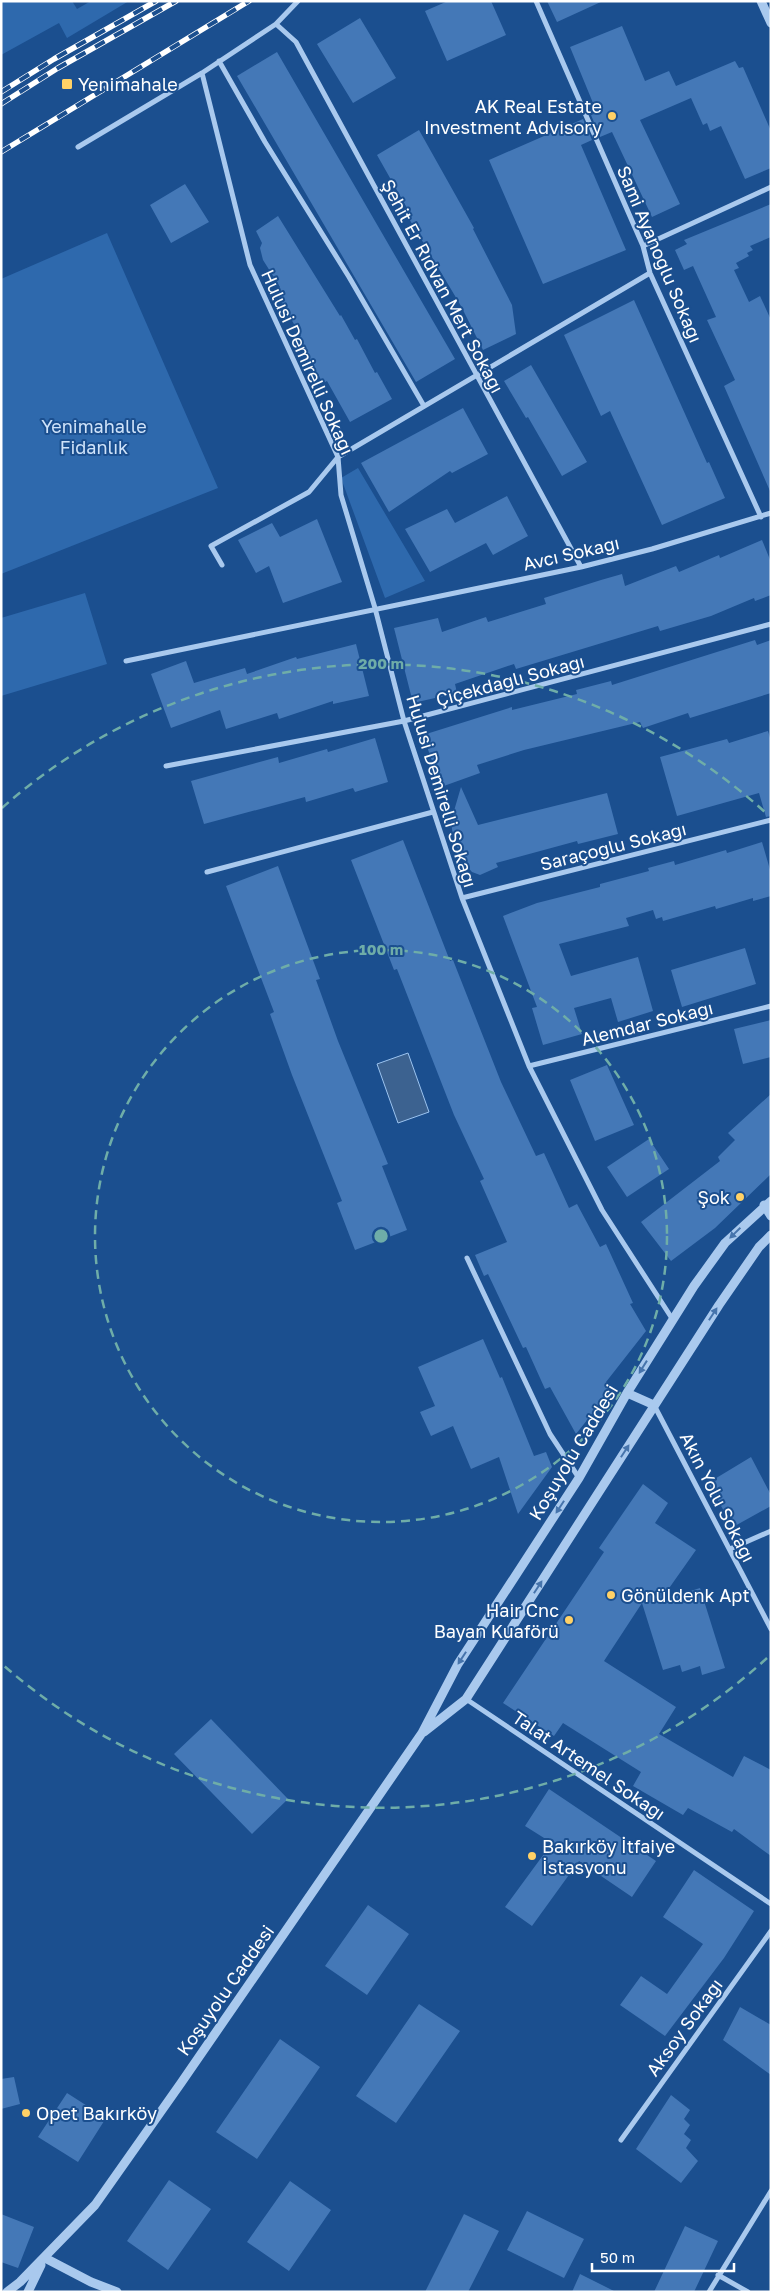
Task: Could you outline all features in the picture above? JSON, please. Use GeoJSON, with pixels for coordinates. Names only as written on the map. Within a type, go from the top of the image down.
{"type":"FeatureCollection","features":[{"type":"Feature","properties":{"kind":"street"},"geometry":{"type":"LineString","coordinates":[[78,147],[202,73],[276,24],[298,1]]}},
{"type":"Feature","properties":{"kind":"street","name":"Sami Ayanoğlu Sokağı"},"geometry":{"type":"LineString","coordinates":[[536,1],[643,246],[650,274],[761,517]]}},
{"type":"Feature","properties":{"kind":"street"},"geometry":{"type":"LineString","coordinates":[[761,1],[771,23]]}},
{"type":"Feature","properties":{"kind":"street","name":"Şehit Er Rıdvan Mert Sokağı"},"geometry":{"type":"LineString","coordinates":[[276,24],[296,42],[581,567]]}},
{"type":"Feature","properties":{"kind":"street"},"geometry":{"type":"LineString","coordinates":[[219,61],[265,142],[349,277],[424,406]]}},
{"type":"Feature","properties":{"kind":"street","name":"Hulusi Demirelli Sokağı"},"geometry":{"type":"LineString","coordinates":[[202,73],[250,265],[338,457],[341,494],[375,608],[404,721],[432,812],[462,898],[529,1066],[602,1210],[673,1320]]}},
{"type":"Feature","properties":{"kind":"street"},"geometry":{"type":"LineString","coordinates":[[643,246],[771,187]]}},
{"type":"Feature","properties":{"kind":"street"},"geometry":{"type":"LineString","coordinates":[[222,565],[211,546],[309,492],[338,457],[650,274]]}},
{"type":"Feature","properties":{"kind":"street","name":"Avcı Sokağı"},"geometry":{"type":"LineString","coordinates":[[126,661],[375,608],[581,567],[652,549],[771,513]]}},
{"type":"Feature","properties":{"kind":"street","name":"Çiçekdağlı Sokağı"},"geometry":{"type":"LineString","coordinates":[[166,766],[404,721],[771,624]]}},
{"type":"Feature","properties":{"kind":"street"},"geometry":{"type":"LineString","coordinates":[[207,872],[432,812]]}},
{"type":"Feature","properties":{"kind":"street","name":"Saraçoğlu Sokağı"},"geometry":{"type":"LineString","coordinates":[[462,898],[771,820]]}},
{"type":"Feature","properties":{"kind":"street","name":"Alemdar Sokağı"},"geometry":{"type":"LineString","coordinates":[[529,1066],[771,1006]]}},
{"type":"Feature","properties":{"kind":"street"},"geometry":{"type":"LineString","coordinates":[[767,1203],[771,1216]]}},
{"type":"Feature","properties":{"kind":"street","name":"Koşuyolu Caddesi"},"geometry":{"type":"LineString","coordinates":[[45,2258],[95,2205],[422,1734],[458,1664],[579,1478],[627,1393],[673,1320],[725,1243],[767,1203]]}},
{"type":"Feature","properties":{"kind":"street","name":"Koşuyolu Caddesi"},"geometry":{"type":"LineString","coordinates":[[422,1734],[466,1699],[718,1305],[759,1247],[771,1235]]}},
{"type":"Feature","properties":{"kind":"street"},"geometry":{"type":"LineString","coordinates":[[467,1258],[550,1434],[579,1478]]}},
{"type":"Feature","properties":{"kind":"street"},"geometry":{"type":"LineString","coordinates":[[627,1393],[654,1405]]}},
{"type":"Feature","properties":{"kind":"street","name":"Akın Yolu Sokağı"},"geometry":{"type":"LineString","coordinates":[[654,1405],[771,1630]]}},
{"type":"Feature","properties":{"kind":"street"},"geometry":{"type":"LineString","coordinates":[[730,1549],[771,1531]]}},
{"type":"Feature","properties":{"kind":"street","name":"Talat Artemel Sokağı"},"geometry":{"type":"LineString","coordinates":[[466,1699],[771,1904]]}},
{"type":"Feature","properties":{"kind":"street","name":"Aksoy Sokağı"},"geometry":{"type":"LineString","coordinates":[[620,2140],[771,1930]]}},
{"type":"Feature","properties":{"kind":"street"},"geometry":{"type":"LineString","coordinates":[[709,2292],[771,2191]]}},
{"type":"Feature","properties":{"kind":"street"},"geometry":{"type":"LineString","coordinates":[[7,2292],[45,2258]]}},
{"type":"Feature","properties":{"kind":"street"},"geometry":{"type":"LineString","coordinates":[[28,2292],[45,2258]]}},
{"type":"Feature","properties":{"kind":"street"},"geometry":{"type":"LineString","coordinates":[[45,2258],[91,2282],[117,2292]]}},
{"type":"Feature","properties":{"kind":"street"},"geometry":{"type":"LineString","coordinates":[[718,2275],[748,2292]]}},
{"type":"Feature","properties":{"kind":"green space"},"geometry":{"type":"Polygon","coordinates":[[[1,1],[72,1],[77,9],[91,1],[129,1],[67,38],[59,23],[1,55],[1,1]]]}},
{"type":"Feature","properties":{"kind":"green space","name":"Yenimahalle Fidanlık"},"geometry":{"type":"Polygon","coordinates":[[[107,233],[218,488],[1,574],[1,279],[107,233]]]}},
{"type":"Feature","properties":{"kind":"green space"},"geometry":{"type":"Polygon","coordinates":[[[358,468],[425,581],[385,598],[341,478],[358,468]]]}},
{"type":"Feature","properties":{"kind":"green space"},"geometry":{"type":"Polygon","coordinates":[[[85,593],[107,664],[1,696],[1,618],[85,593]]]}},
{"type":"Feature","properties":{"kind":"shaded area"},"geometry":{"type":"Polygon","coordinates":[[[408,1053],[429,1112],[398,1123],[377,1064],[408,1053]]]}},
{"type":"Feature","properties":{"kind":"building"},"geometry":{"type":"Polygon","coordinates":[[[448,1],[491,1],[506,35],[447,61],[425,11],[448,1]]]}},
{"type":"Feature","properties":{"kind":"building"},"geometry":{"type":"Polygon","coordinates":[[[547,1],[603,1],[557,22],[547,1]]]}},
{"type":"Feature","properties":{"kind":"building"},"geometry":{"type":"Polygon","coordinates":[[[360,18],[396,78],[353,103],[317,44],[360,18]]]}},
{"type":"Feature","properties":{"kind":"building"},"geometry":{"type":"Polygon","coordinates":[[[622,26],[645,81],[669,71],[676,86],[735,61],[739,68],[743,67],[771,131],[771,168],[745,179],[721,126],[710,131],[707,123],[703,125],[691,98],[640,120],[680,204],[652,217],[612,132],[600,137],[591,115],[597,113],[570,47],[622,26]]]}},
{"type":"Feature","properties":{"kind":"building"},"geometry":{"type":"Polygon","coordinates":[[[277,52],[455,359],[416,382],[237,76],[277,52]]]}},
{"type":"Feature","properties":{"kind":"building"},"geometry":{"type":"Polygon","coordinates":[[[583,119],[592,140],[581,145],[626,250],[543,284],[489,160],[583,119]]]}},
{"type":"Feature","properties":{"kind":"building"},"geometry":{"type":"Polygon","coordinates":[[[419,130],[474,228],[512,305],[516,334],[483,350],[461,306],[408,217],[411,215],[377,155],[419,130]]]}},
{"type":"Feature","properties":{"kind":"building"},"geometry":{"type":"Polygon","coordinates":[[[185,184],[209,222],[171,243],[150,205],[185,184]]]}},
{"type":"Feature","properties":{"kind":"building"},"geometry":{"type":"Polygon","coordinates":[[[771,204],[771,237],[750,246],[753,250],[747,253],[749,256],[736,263],[739,268],[734,270],[749,302],[760,296],[771,320],[770,491],[724,386],[735,380],[707,320],[716,317],[693,266],[684,270],[675,250],[687,244],[684,240],[771,204]]]}},
{"type":"Feature","properties":{"kind":"building"},"geometry":{"type":"Polygon","coordinates":[[[278,216],[355,340],[357,339],[375,373],[377,372],[392,399],[350,422],[327,381],[323,383],[308,358],[298,338],[301,336],[274,290],[280,287],[263,260],[260,248],[262,243],[256,231],[278,216]]]}},
{"type":"Feature","properties":{"kind":"building"},"geometry":{"type":"Polygon","coordinates":[[[634,300],[707,463],[709,462],[725,498],[662,525],[610,411],[601,416],[564,335],[634,300]]]}},
{"type":"Feature","properties":{"kind":"building"},"geometry":{"type":"Polygon","coordinates":[[[531,365],[587,462],[562,476],[528,417],[526,418],[504,381],[531,365]]]}},
{"type":"Feature","properties":{"kind":"building"},"geometry":{"type":"Polygon","coordinates":[[[463,408],[488,454],[452,473],[450,471],[389,512],[361,463],[463,408]]]}},
{"type":"Feature","properties":{"kind":"building"},"geometry":{"type":"Polygon","coordinates":[[[507,496],[528,536],[493,555],[486,543],[430,572],[405,529],[447,509],[455,523],[507,496]]]}},
{"type":"Feature","properties":{"kind":"building"},"geometry":{"type":"Polygon","coordinates":[[[317,519],[342,582],[283,603],[269,566],[256,573],[238,540],[272,523],[280,537],[317,519]]]}},
{"type":"Feature","properties":{"kind":"building"},"geometry":{"type":"Polygon","coordinates":[[[762,540],[771,562],[771,595],[755,601],[754,598],[711,616],[660,631],[658,626],[516,669],[514,664],[455,684],[457,693],[413,703],[394,628],[438,618],[442,632],[486,617],[488,622],[546,604],[544,598],[601,580],[622,574],[625,586],[676,566],[679,572],[719,555],[720,558],[762,540]]]}},
{"type":"Feature","properties":{"kind":"building"},"geometry":{"type":"Polygon","coordinates":[[[755,640],[757,645],[771,640],[771,693],[690,718],[688,713],[643,728],[640,722],[524,750],[477,765],[480,773],[441,787],[423,735],[512,707],[512,710],[577,694],[576,690],[611,681],[612,685],[755,640]]]}},
{"type":"Feature","properties":{"kind":"building"},"geometry":{"type":"Polygon","coordinates":[[[356,644],[369,696],[333,704],[333,701],[279,719],[277,713],[226,729],[220,710],[171,728],[151,674],[186,661],[194,683],[245,668],[247,674],[296,657],[297,659],[356,644]]]}},
{"type":"Feature","properties":{"kind":"building"},"geometry":{"type":"Polygon","coordinates":[[[768,731],[771,741],[771,816],[766,817],[759,793],[677,816],[660,757],[727,739],[729,743],[768,731]]]}},
{"type":"Feature","properties":{"kind":"building"},"geometry":{"type":"Polygon","coordinates":[[[375,738],[388,782],[355,792],[353,788],[306,802],[305,797],[204,824],[191,781],[278,757],[279,763],[327,749],[328,752],[375,738]]]}},
{"type":"Feature","properties":{"kind":"building"},"geometry":{"type":"Polygon","coordinates":[[[461,787],[478,825],[607,793],[618,834],[578,844],[577,841],[496,863],[498,867],[480,875],[472,872],[464,863],[453,837],[451,821],[461,787]]]}},
{"type":"Feature","properties":{"kind":"building"},"geometry":{"type":"Polygon","coordinates":[[[403,840],[450,961],[453,960],[501,1082],[536,1156],[544,1153],[569,1208],[577,1204],[600,1247],[606,1244],[633,1303],[630,1304],[646,1331],[606,1382],[611,1390],[576,1434],[550,1387],[545,1389],[526,1347],[523,1348],[488,1274],[484,1276],[475,1255],[507,1242],[480,1181],[484,1179],[454,1115],[397,969],[394,970],[351,860],[403,840]]]}},
{"type":"Feature","properties":{"kind":"building"},"geometry":{"type":"Polygon","coordinates":[[[762,842],[771,873],[771,896],[753,901],[753,898],[716,909],[715,906],[663,921],[662,917],[656,919],[653,910],[626,918],[629,926],[559,944],[571,976],[638,957],[653,1011],[618,1022],[611,998],[574,1008],[582,1034],[543,1045],[532,1008],[537,1007],[503,916],[537,903],[600,887],[600,884],[649,871],[648,868],[674,861],[675,865],[726,850],[727,853],[762,842]]]}},
{"type":"Feature","properties":{"kind":"building"},"geometry":{"type":"Polygon","coordinates":[[[278,866],[320,979],[316,980],[338,1041],[388,1164],[382,1166],[407,1230],[355,1250],[337,1203],[342,1201],[292,1075],[270,1014],[274,1012],[226,886],[278,866]]]}},
{"type":"Feature","properties":{"kind":"building"},"geometry":{"type":"Polygon","coordinates":[[[745,948],[756,984],[682,1007],[671,970],[745,948]]]}},
{"type":"Feature","properties":{"kind":"building"},"geometry":{"type":"Polygon","coordinates":[[[771,1020],[771,1057],[743,1064],[734,1029],[771,1020]]]}},
{"type":"Feature","properties":{"kind":"building"},"geometry":{"type":"Polygon","coordinates":[[[607,1065],[634,1125],[595,1141],[570,1080],[607,1065]]]}},
{"type":"Feature","properties":{"kind":"building"},"geometry":{"type":"Polygon","coordinates":[[[771,1094],[771,1174],[715,1228],[671,1261],[641,1222],[720,1161],[718,1157],[735,1140],[728,1133],[771,1094]]]}},
{"type":"Feature","properties":{"kind":"building"},"geometry":{"type":"Polygon","coordinates":[[[649,1139],[669,1169],[627,1197],[607,1167],[649,1139]]]}},
{"type":"Feature","properties":{"kind":"building"},"geometry":{"type":"Polygon","coordinates":[[[483,1339],[500,1378],[502,1377],[534,1456],[546,1452],[552,1467],[518,1514],[499,1457],[471,1469],[453,1426],[431,1436],[420,1412],[435,1406],[418,1367],[483,1339]]]}},
{"type":"Feature","properties":{"kind":"building"},"geometry":{"type":"Polygon","coordinates":[[[751,1457],[771,1495],[771,1506],[733,1527],[708,1483],[751,1457]]]}},
{"type":"Feature","properties":{"kind":"building"},"geometry":{"type":"Polygon","coordinates":[[[643,1484],[668,1503],[655,1523],[696,1550],[660,1601],[700,1588],[725,1668],[702,1675],[700,1666],[682,1672],[680,1665],[663,1670],[642,1603],[604,1661],[676,1707],[659,1734],[733,1777],[744,1756],[771,1770],[771,1856],[734,1829],[732,1832],[688,1808],[683,1815],[633,1786],[641,1772],[563,1723],[554,1736],[503,1703],[604,1552],[599,1548],[643,1484]]]}},
{"type":"Feature","properties":{"kind":"building"},"geometry":{"type":"Polygon","coordinates":[[[211,1719],[288,1799],[252,1834],[174,1754],[211,1719]]]}},
{"type":"Feature","properties":{"kind":"building"},"geometry":{"type":"Polygon","coordinates":[[[549,1789],[656,1861],[632,1897],[579,1861],[532,1926],[505,1907],[552,1843],[525,1826],[549,1789]]]}},
{"type":"Feature","properties":{"kind":"building"},"geometry":{"type":"Polygon","coordinates":[[[694,1870],[754,1911],[724,1958],[665,2036],[620,2005],[641,1976],[667,1994],[703,1944],[663,1917],[694,1870]]]}},
{"type":"Feature","properties":{"kind":"building"},"geometry":{"type":"Polygon","coordinates":[[[368,1905],[409,1934],[367,1995],[325,1966],[368,1905]]]}},
{"type":"Feature","properties":{"kind":"building"},"geometry":{"type":"Polygon","coordinates":[[[419,2004],[460,2031],[396,2123],[356,2096],[419,2004]]]}},
{"type":"Feature","properties":{"kind":"building"},"geometry":{"type":"Polygon","coordinates":[[[740,2007],[771,2025],[771,2075],[723,2040],[740,2007]]]}},
{"type":"Feature","properties":{"kind":"building"},"geometry":{"type":"Polygon","coordinates":[[[280,2039],[320,2067],[257,2159],[216,2132],[280,2039]]]}},
{"type":"Feature","properties":{"kind":"building"},"geometry":{"type":"Polygon","coordinates":[[[14,2077],[20,2104],[1,2109],[1,2079],[14,2077]]]}},
{"type":"Feature","properties":{"kind":"building"},"geometry":{"type":"Polygon","coordinates":[[[67,2093],[106,2118],[78,2162],[38,2137],[67,2093]]]}},
{"type":"Feature","properties":{"kind":"building"},"geometry":{"type":"Polygon","coordinates":[[[671,2095],[690,2110],[684,2119],[690,2125],[684,2134],[691,2140],[686,2148],[698,2161],[681,2183],[636,2149],[671,2095]]]}},
{"type":"Feature","properties":{"kind":"building"},"geometry":{"type":"Polygon","coordinates":[[[169,2180],[211,2209],[168,2270],[127,2241],[169,2180]]]}},
{"type":"Feature","properties":{"kind":"building"},"geometry":{"type":"Polygon","coordinates":[[[290,2181],[331,2210],[289,2271],[247,2242],[290,2181]]]}},
{"type":"Feature","properties":{"kind":"building"},"geometry":{"type":"Polygon","coordinates":[[[527,2211],[584,2239],[564,2278],[507,2250],[527,2211]]]}},
{"type":"Feature","properties":{"kind":"building"},"geometry":{"type":"Polygon","coordinates":[[[1,2214],[34,2227],[18,2268],[1,2262],[1,2214]]]}},
{"type":"Feature","properties":{"kind":"building"},"geometry":{"type":"Polygon","coordinates":[[[464,2214],[499,2231],[468,2292],[425,2292],[464,2214]]]}},
{"type":"Feature","properties":{"kind":"building"},"geometry":{"type":"Polygon","coordinates":[[[685,2226],[718,2241],[694,2292],[654,2292],[685,2226]]]}},
{"type":"Feature","properties":{"kind":"building"},"geometry":{"type":"Polygon","coordinates":[[[580,2274],[616,2292],[572,2292],[580,2274]]]}},
{"type":"Feature","properties":{"kind":"railway"},"geometry":{"type":"LineString","coordinates":[[1,92],[54,59],[156,1]]}},
{"type":"Feature","properties":{"kind":"railway"},"geometry":{"type":"LineString","coordinates":[[1,104],[58,68],[176,1]]}},
{"type":"Feature","properties":{"kind":"railway"},"geometry":{"type":"LineString","coordinates":[[1,152],[249,1]]}},
{"type":"Feature","properties":{"kind":"place","name":"Yenimahale"},"geometry":{"type":"Point","coordinates":[67,84]}},
{"type":"Feature","properties":{"kind":"place","name":"AK Real Estate Investment Advisory"},"geometry":{"type":"Point","coordinates":[612,116]}},
{"type":"Feature","properties":{"kind":"place","name":"Şok"},"geometry":{"type":"Point","coordinates":[740,1197]}},
{"type":"Feature","properties":{"kind":"place","name":"Gönüldenk Apt"},"geometry":{"type":"Point","coordinates":[611,1595]}},
{"type":"Feature","properties":{"kind":"place","name":"Hair Cnc Bayan Kuaförü"},"geometry":{"type":"Point","coordinates":[569,1620]}},
{"type":"Feature","properties":{"kind":"place","name":"Bakırköy İtfaiye İstasyonu"},"geometry":{"type":"Point","coordinates":[532,1856]}},
{"type":"Feature","properties":{"kind":"place","name":"Opet Bakırköy"},"geometry":{"type":"Point","coordinates":[26,2113]}}]}
